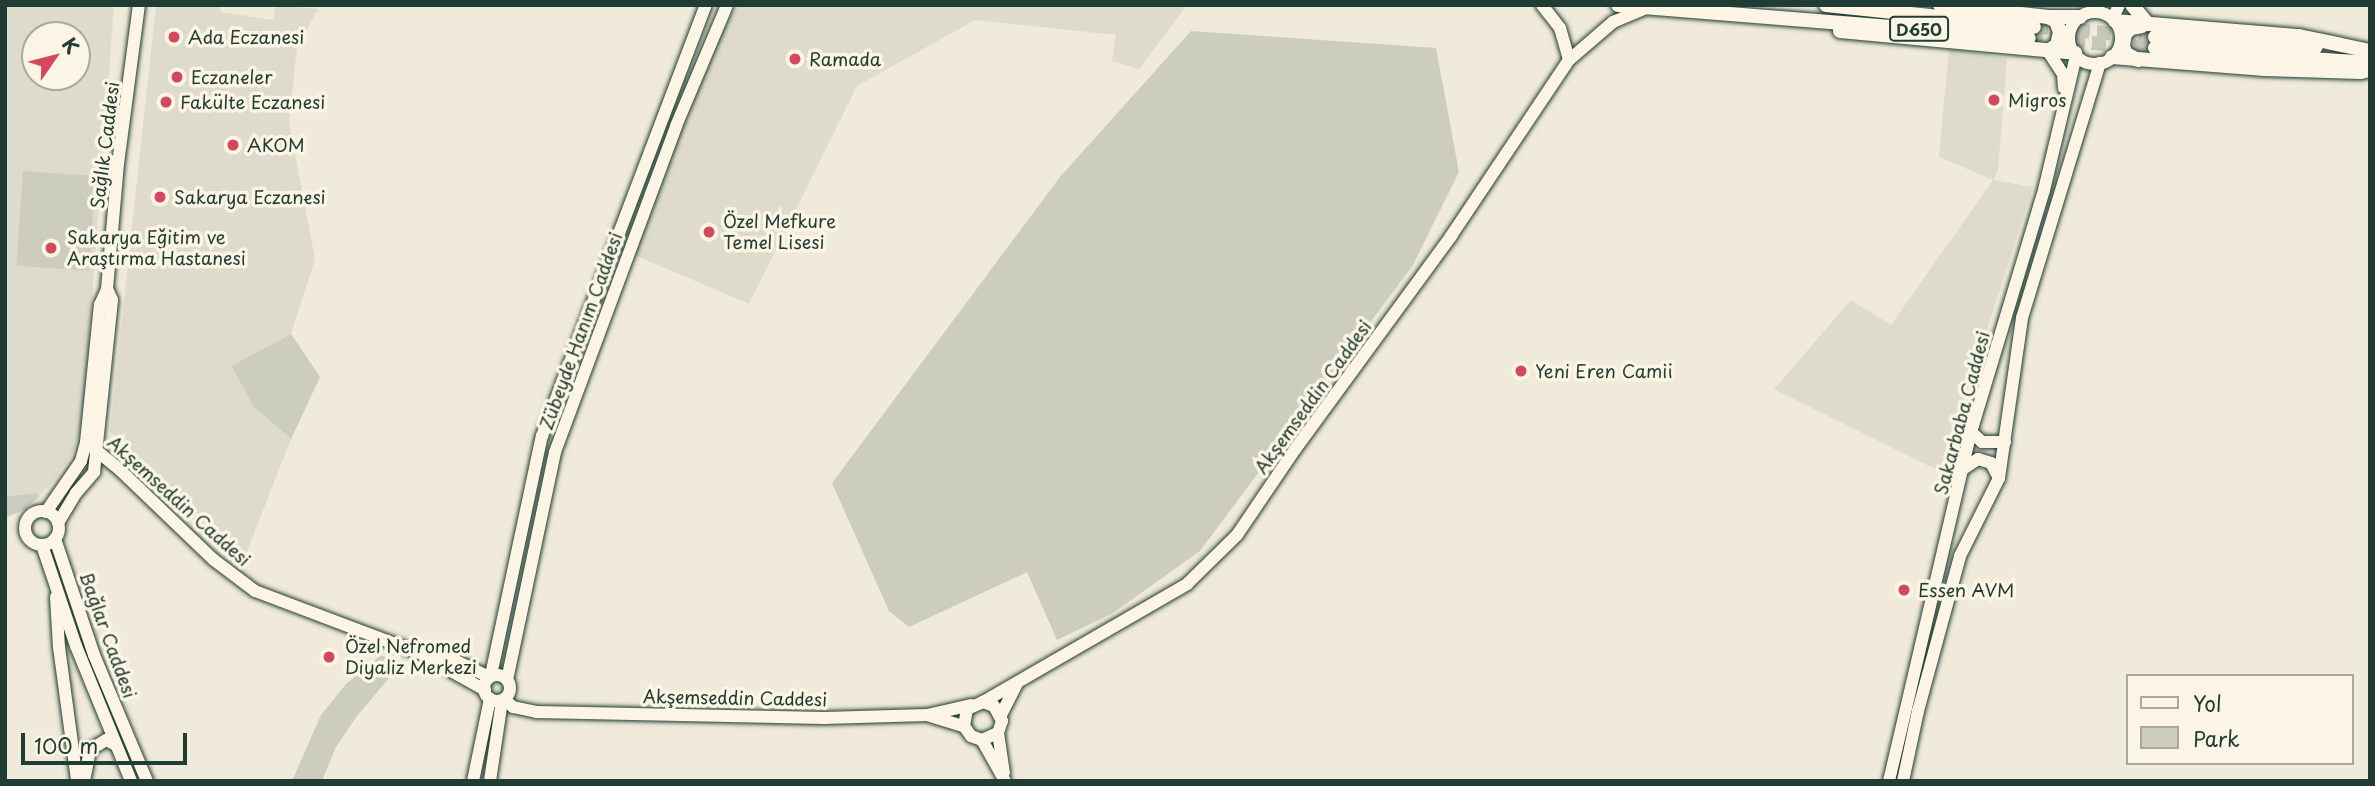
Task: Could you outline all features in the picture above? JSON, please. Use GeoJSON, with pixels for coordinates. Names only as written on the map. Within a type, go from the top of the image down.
{"type":"FeatureCollection","features":[{"type":"Feature","properties":{"kind":"main road","name":"Sağlık Caddesi"},"geometry":{"type":"LineString","coordinates":[[46,512],[81,461],[86,442],[100,305],[107,289],[118,164],[139,5]]}},
{"type":"Feature","properties":{"kind":"main road","name":"Zübeyde Hanım Caddesi"},"geometry":{"type":"LineString","coordinates":[[490,781],[497,689],[542,436],[706,5]]}},
{"type":"Feature","properties":{"kind":"main road","name":"Zübeyde Hanım Caddesi"},"geometry":{"type":"LineString","coordinates":[[474,781],[555,452],[676,126],[727,5]]}},
{"type":"Feature","properties":{"kind":"main road"},"geometry":{"type":"LineString","coordinates":[[1542,5],[1560,28],[1569,60]]}},
{"type":"Feature","properties":{"kind":"main road","name":"D650"},"geometry":{"type":"LineString","coordinates":[[1618,5],[1809,20],[2032,32],[1826,5]]}},
{"type":"Feature","properties":{"kind":"main road"},"geometry":{"type":"LineString","coordinates":[[1940,5],[2048,17],[2100,12],[2152,36],[2299,36],[2370,51]]}},
{"type":"Feature","properties":{"kind":"main road"},"geometry":{"type":"LineString","coordinates":[[2106,60],[2121,40],[2114,20],[2119,5]]}},
{"type":"Feature","properties":{"kind":"main road"},"geometry":{"type":"LineString","coordinates":[[2132,5],[2152,36]]}},
{"type":"Feature","properties":{"kind":"main road","name":"Akşemseddin Caddesi"},"geometry":{"type":"LineString","coordinates":[[86,442],[214,560],[255,591],[444,662],[456,661],[497,689],[513,707],[542,711],[824,718],[927,715],[977,703],[1017,684],[1055,659],[1187,584],[1237,535],[1296,448],[1451,236],[1569,60],[1605,27],[1646,8]]}},
{"type":"Feature","properties":{"kind":"main road"},"geometry":{"type":"LineString","coordinates":[[2076,54],[2069,40],[2070,31],[2085,12]]}},
{"type":"Feature","properties":{"kind":"main road"},"geometry":{"type":"LineString","coordinates":[[2048,17],[2056,21],[2060,32],[2057,45],[2048,51]]}},
{"type":"Feature","properties":{"kind":"main road"},"geometry":{"type":"LineString","coordinates":[[1809,20],[1831,30],[2076,54],[2091,63],[2106,60],[2265,69],[2370,70]]}},
{"type":"Feature","properties":{"kind":"main road"},"geometry":{"type":"LineString","coordinates":[[2143,62],[2126,54],[2123,46],[2125,34],[2131,28],[2152,36],[2370,63]]}},
{"type":"Feature","properties":{"kind":"main road"},"geometry":{"type":"LineString","coordinates":[[2048,51],[2063,75],[2064,110]]}},
{"type":"Feature","properties":{"kind":"main road","name":"Sakarbaba Caddesi"},"geometry":{"type":"LineString","coordinates":[[1889,781],[1971,432],[2044,190],[2076,54]]}},
{"type":"Feature","properties":{"kind":"main road","name":"Sakarbaba Caddesi"},"geometry":{"type":"LineString","coordinates":[[1903,781],[1917,711],[1960,556],[1999,478],[2022,318],[2091,85],[2106,60]]}},
{"type":"Feature","properties":{"kind":"main road","name":"Sağlık Caddesi"},"geometry":{"type":"LineString","coordinates":[[58,523],[76,493],[94,472],[112,300],[107,289]]}},
{"type":"Feature","properties":{"kind":"main road"},"geometry":{"type":"LineString","coordinates":[[1971,432],[1982,442],[2005,442]]}},
{"type":"Feature","properties":{"kind":"main road"},"geometry":{"type":"LineString","coordinates":[[1963,469],[1978,459],[1991,463],[1999,478]]}},
{"type":"Feature","properties":{"kind":"main road"},"geometry":{"type":"LineString","coordinates":[[42,545],[55,539],[58,523],[46,512],[38,512],[26,522],[28,538],[42,545],[76,646],[131,781]]}},
{"type":"Feature","properties":{"kind":"main road","name":"Bağlar Caddesi"},"geometry":{"type":"LineString","coordinates":[[55,539],[94,655],[147,781]]}},
{"type":"Feature","properties":{"kind":"main road"},"geometry":{"type":"LineString","coordinates":[[56,584],[59,647],[77,781]]}},
{"type":"Feature","properties":{"kind":"main road"},"geometry":{"type":"LineString","coordinates":[[1001,715],[994,705],[977,703],[964,715],[964,726],[971,736],[982,740],[1005,781],[998,733],[1001,715],[1017,684]]}},
{"type":"Feature","properties":{"kind":"main road"},"geometry":{"type":"LineString","coordinates":[[927,715],[964,726]]}},
{"type":"Feature","properties":{"kind":"main road"},"geometry":{"type":"LineString","coordinates":[[982,740],[998,733]]}},
{"type":"Feature","properties":{"kind":"main road"},"geometry":{"type":"LineString","coordinates":[[84,781],[90,750],[106,740],[116,745]]}},
{"type":"Feature","properties":{"kind":"shaded area","name":"Sakarya Eğitim ve Araştırma Hastanesi"},"geometry":{"type":"Polygon","coordinates":[[[5,5],[114,5],[83,419],[73,453],[53,482],[25,509],[5,518],[5,5]]]}},
{"type":"Feature","properties":{"kind":"shaded area"},"geometry":{"type":"Polygon","coordinates":[[[156,5],[220,5],[221,12],[273,20],[276,5],[318,9],[297,47],[289,122],[315,259],[291,334],[231,366],[254,407],[291,439],[240,569],[110,431],[156,5]]]}},
{"type":"Feature","properties":{"kind":"shaded area"},"geometry":{"type":"Polygon","coordinates":[[[739,5],[1187,5],[1139,69],[1112,61],[1116,35],[975,20],[857,86],[749,304],[632,254],[719,35],[739,5]]]}},
{"type":"Feature","properties":{"kind":"shaded area"},"geometry":{"type":"Polygon","coordinates":[[[1949,48],[2007,58],[1998,169],[1994,180],[2033,187],[1941,472],[1774,389],[1851,300],[1891,325],[1993,180],[1939,157],[1949,48]]]}},
{"type":"Feature","properties":{"kind":"green space"},"geometry":{"type":"Polygon","coordinates":[[[1191,31],[1436,48],[1459,172],[1413,265],[1200,551],[1113,613],[1057,640],[1027,572],[909,627],[889,611],[832,483],[1060,177],[1191,31]]]}},
{"type":"Feature","properties":{"kind":"green space"},"geometry":{"type":"Polygon","coordinates":[[[23,171],[96,176],[89,271],[16,266],[23,171]]]}},
{"type":"Feature","properties":{"kind":"green space"},"geometry":{"type":"Polygon","coordinates":[[[291,334],[320,377],[291,439],[254,407],[231,366],[291,334]]]}},
{"type":"Feature","properties":{"kind":"green space"},"geometry":{"type":"Polygon","coordinates":[[[35,493],[40,496],[25,509],[5,518],[5,497],[35,493]]]}},
{"type":"Feature","properties":{"kind":"green space"},"geometry":{"type":"Polygon","coordinates":[[[381,655],[400,665],[357,716],[336,747],[322,781],[292,781],[321,715],[346,684],[381,655]]]}},
{"type":"Feature","properties":{"kind":"tunnel"},"geometry":{"type":"LineString","coordinates":[[2034,27],[2155,37]]}},
{"type":"Feature","properties":{"kind":"tunnel"},"geometry":{"type":"LineString","coordinates":[[2029,38],[2155,48]]}},
{"type":"Feature","properties":{"kind":"place","name":"Ada Eczanesi"},"geometry":{"type":"Point","coordinates":[174,37]}},
{"type":"Feature","properties":{"kind":"place","name":"Ramada"},"geometry":{"type":"Point","coordinates":[795,59]}},
{"type":"Feature","properties":{"kind":"place","name":"Eczaneler"},"geometry":{"type":"Point","coordinates":[177,77]}},
{"type":"Feature","properties":{"kind":"place","name":"Migros"},"geometry":{"type":"Point","coordinates":[1994,100]}},
{"type":"Feature","properties":{"kind":"place","name":"Fakülte Eczanesi"},"geometry":{"type":"Point","coordinates":[166,102]}},
{"type":"Feature","properties":{"kind":"place","name":"AKOM"},"geometry":{"type":"Point","coordinates":[233,145]}},
{"type":"Feature","properties":{"kind":"place","name":"Sakarya Eczanesi"},"geometry":{"type":"Point","coordinates":[160,197]}},
{"type":"Feature","properties":{"kind":"place","name":"Özel Mefkure Temel Lisesi"},"geometry":{"type":"Point","coordinates":[709,232]}},
{"type":"Feature","properties":{"kind":"place","name":"Sakarya Eğitim ve Araştırma Hastanesi"},"geometry":{"type":"Point","coordinates":[51,248]}},
{"type":"Feature","properties":{"kind":"place","name":"Yeni Eren Camii"},"geometry":{"type":"Point","coordinates":[1521,371]}},
{"type":"Feature","properties":{"kind":"place","name":"Essen AVM"},"geometry":{"type":"Point","coordinates":[1904,590]}},
{"type":"Feature","properties":{"kind":"place","name":"Özel Nefromed Diyaliz Merkezi"},"geometry":{"type":"Point","coordinates":[329,657]}}]}
